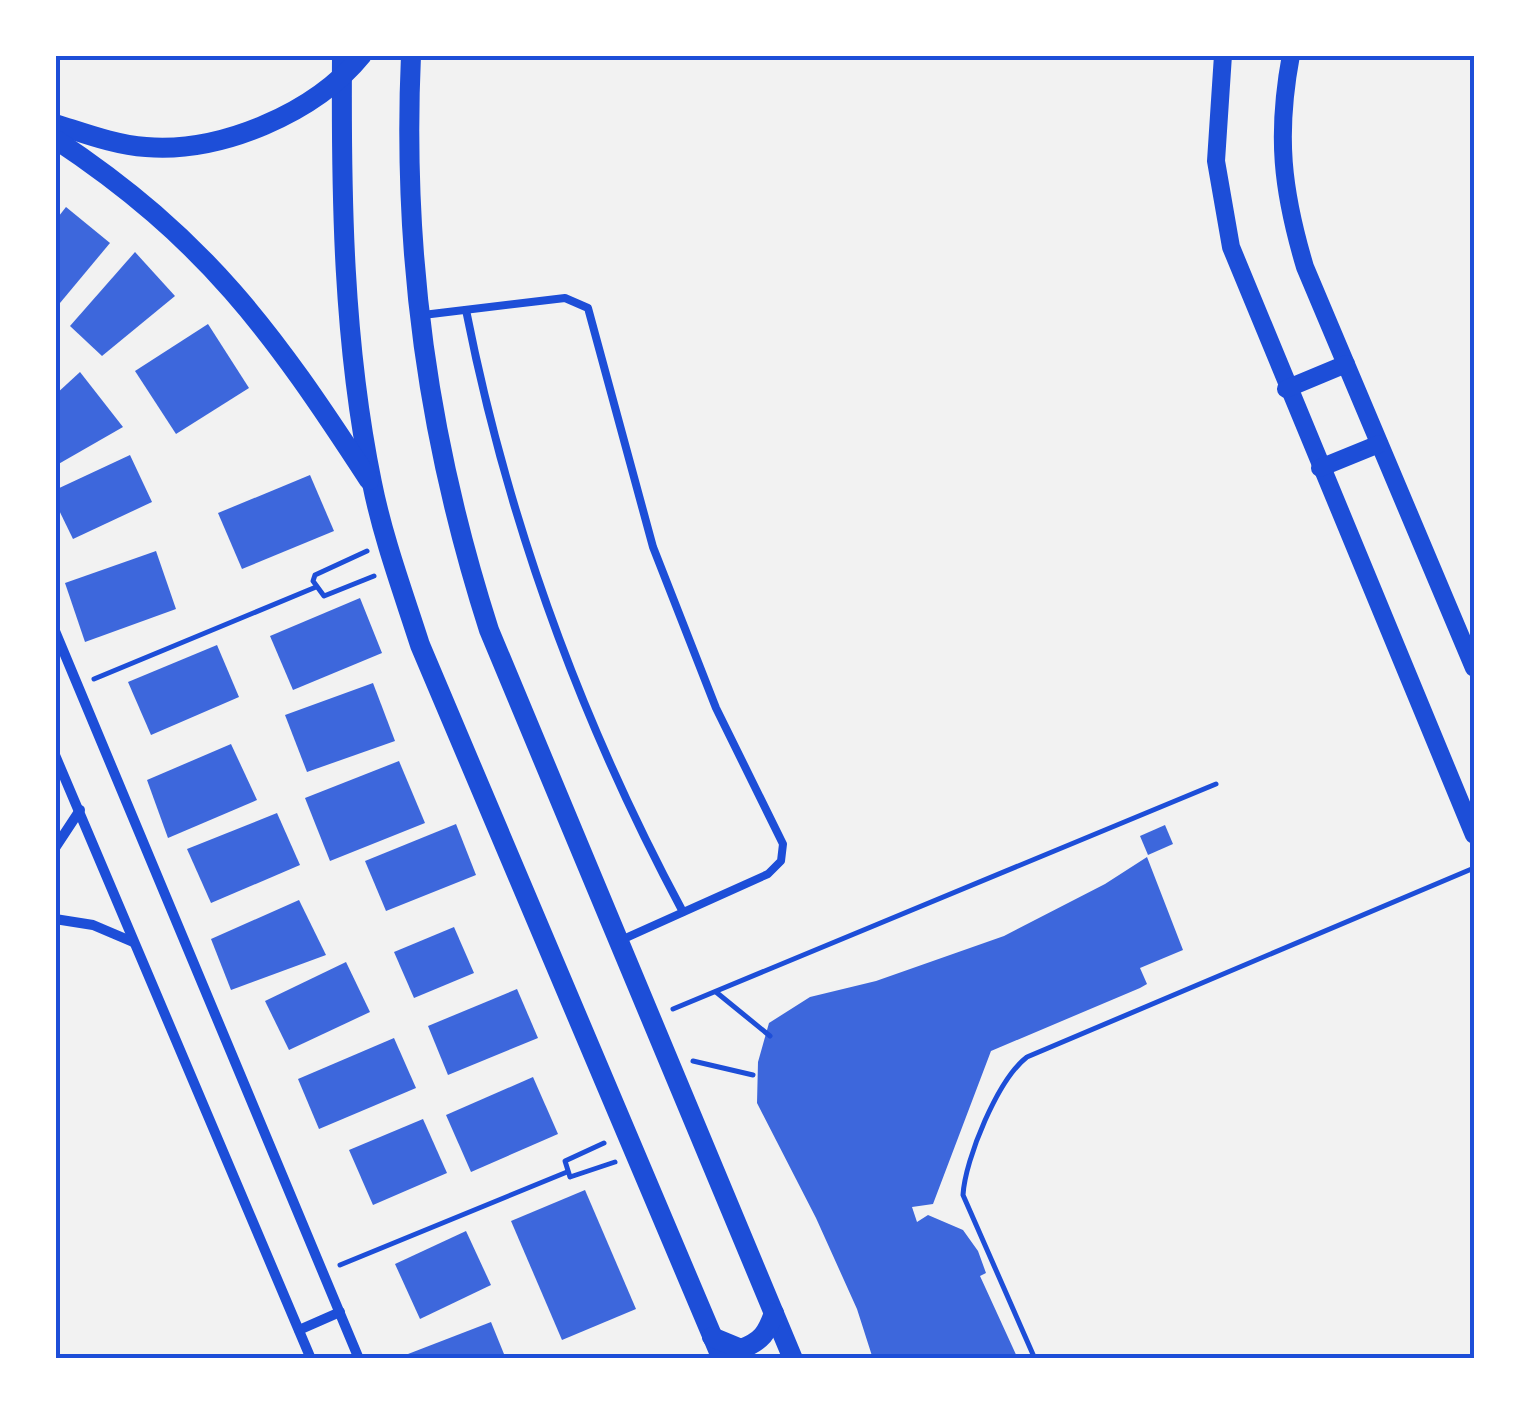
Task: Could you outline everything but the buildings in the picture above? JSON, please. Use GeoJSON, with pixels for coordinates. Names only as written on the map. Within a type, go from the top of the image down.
{"type":"FeatureCollection","features":[{"type":"Feature","properties":{"kind":"main road"},"geometry":{"type":"LineString","coordinates":[[342,55],[346,283],[372,485],[388,541],[420,645],[722,1359]]}},
{"type":"Feature","properties":{"kind":"main road"},"geometry":{"type":"LineString","coordinates":[[55,124],[145,147],[185,146],[239,134],[290,111],[342,79],[362,55]]}},
{"type":"Feature","properties":{"kind":"main road"},"geometry":{"type":"LineString","coordinates":[[411,55],[408,174],[417,316],[430,405],[465,556],[489,630],[793,1359]]}},
{"type":"Feature","properties":{"kind":"main road"},"geometry":{"type":"LineString","coordinates":[[55,140],[142,200],[237,292],[279,344],[372,485]]}},
{"type":"Feature","properties":{"kind":"main road"},"geometry":{"type":"LineString","coordinates":[[712,1336],[740,1349],[756,1343],[766,1334],[774,1312]]}},
{"type":"Feature","properties":{"kind":"street"},"geometry":{"type":"LineString","coordinates":[[1224,55],[1216,117],[1221,205],[1244,289],[1474,834]]}},
{"type":"Feature","properties":{"kind":"street"},"geometry":{"type":"LineString","coordinates":[[1291,55],[1281,109],[1281,167],[1305,267],[1474,668]]}},
{"type":"Feature","properties":{"kind":"street"},"geometry":{"type":"LineString","coordinates":[[1286,389],[1346,364]]}},
{"type":"Feature","properties":{"kind":"street"},"geometry":{"type":"LineString","coordinates":[[1320,468],[1379,444]]}},
{"type":"Feature","properties":{"kind":"street"},"geometry":{"type":"LineString","coordinates":[[55,632],[359,1359]]}},
{"type":"Feature","properties":{"kind":"street"},"geometry":{"type":"LineString","coordinates":[[55,755],[311,1359]]}},
{"type":"Feature","properties":{"kind":"street"},"geometry":{"type":"LineString","coordinates":[[55,848],[80,810]]}},
{"type":"Feature","properties":{"kind":"street"},"geometry":{"type":"LineString","coordinates":[[55,919],[93,924],[133,942]]}},
{"type":"Feature","properties":{"kind":"street"},"geometry":{"type":"LineString","coordinates":[[299,1330],[340,1312]]}},
{"type":"Feature","properties":{"kind":"lane"},"geometry":{"type":"LineString","coordinates":[[417,316],[565,298],[588,308],[653,547],[716,708],[780,836],[780,861],[768,874],[619,941]]}},
{"type":"Feature","properties":{"kind":"lane"},"geometry":{"type":"LineString","coordinates":[[466,310],[486,408],[537,586],[604,757],[683,912]]}},
{"type":"Feature","properties":{"kind":"path"},"geometry":{"type":"LineString","coordinates":[[388,541],[315,575],[316,587],[324,596],[396,568]]}},
{"type":"Feature","properties":{"kind":"path"},"geometry":{"type":"LineString","coordinates":[[78,686],[316,587]]}},
{"type":"Feature","properties":{"kind":"path"},"geometry":{"type":"LineString","coordinates":[[651,1018],[1216,784]]}},
{"type":"Feature","properties":{"kind":"path"},"geometry":{"type":"LineString","coordinates":[[1035,1359],[963,1195],[966,1174],[1002,1085],[1016,1065],[1026,1057],[1474,868]]}},
{"type":"Feature","properties":{"kind":"path"},"geometry":{"type":"LineString","coordinates":[[716,992],[770,1036]]}},
{"type":"Feature","properties":{"kind":"path"},"geometry":{"type":"LineString","coordinates":[[667,1055],[753,1075]]}},
{"type":"Feature","properties":{"kind":"path"},"geometry":{"type":"LineString","coordinates":[[567,1172],[567,1159],[610,1140]]}},
{"type":"Feature","properties":{"kind":"path"},"geometry":{"type":"LineString","coordinates":[[567,1172],[577,1178],[634,1154]]}},
{"type":"Feature","properties":{"kind":"path"},"geometry":{"type":"LineString","coordinates":[[323,1272],[567,1172]]}}]}
